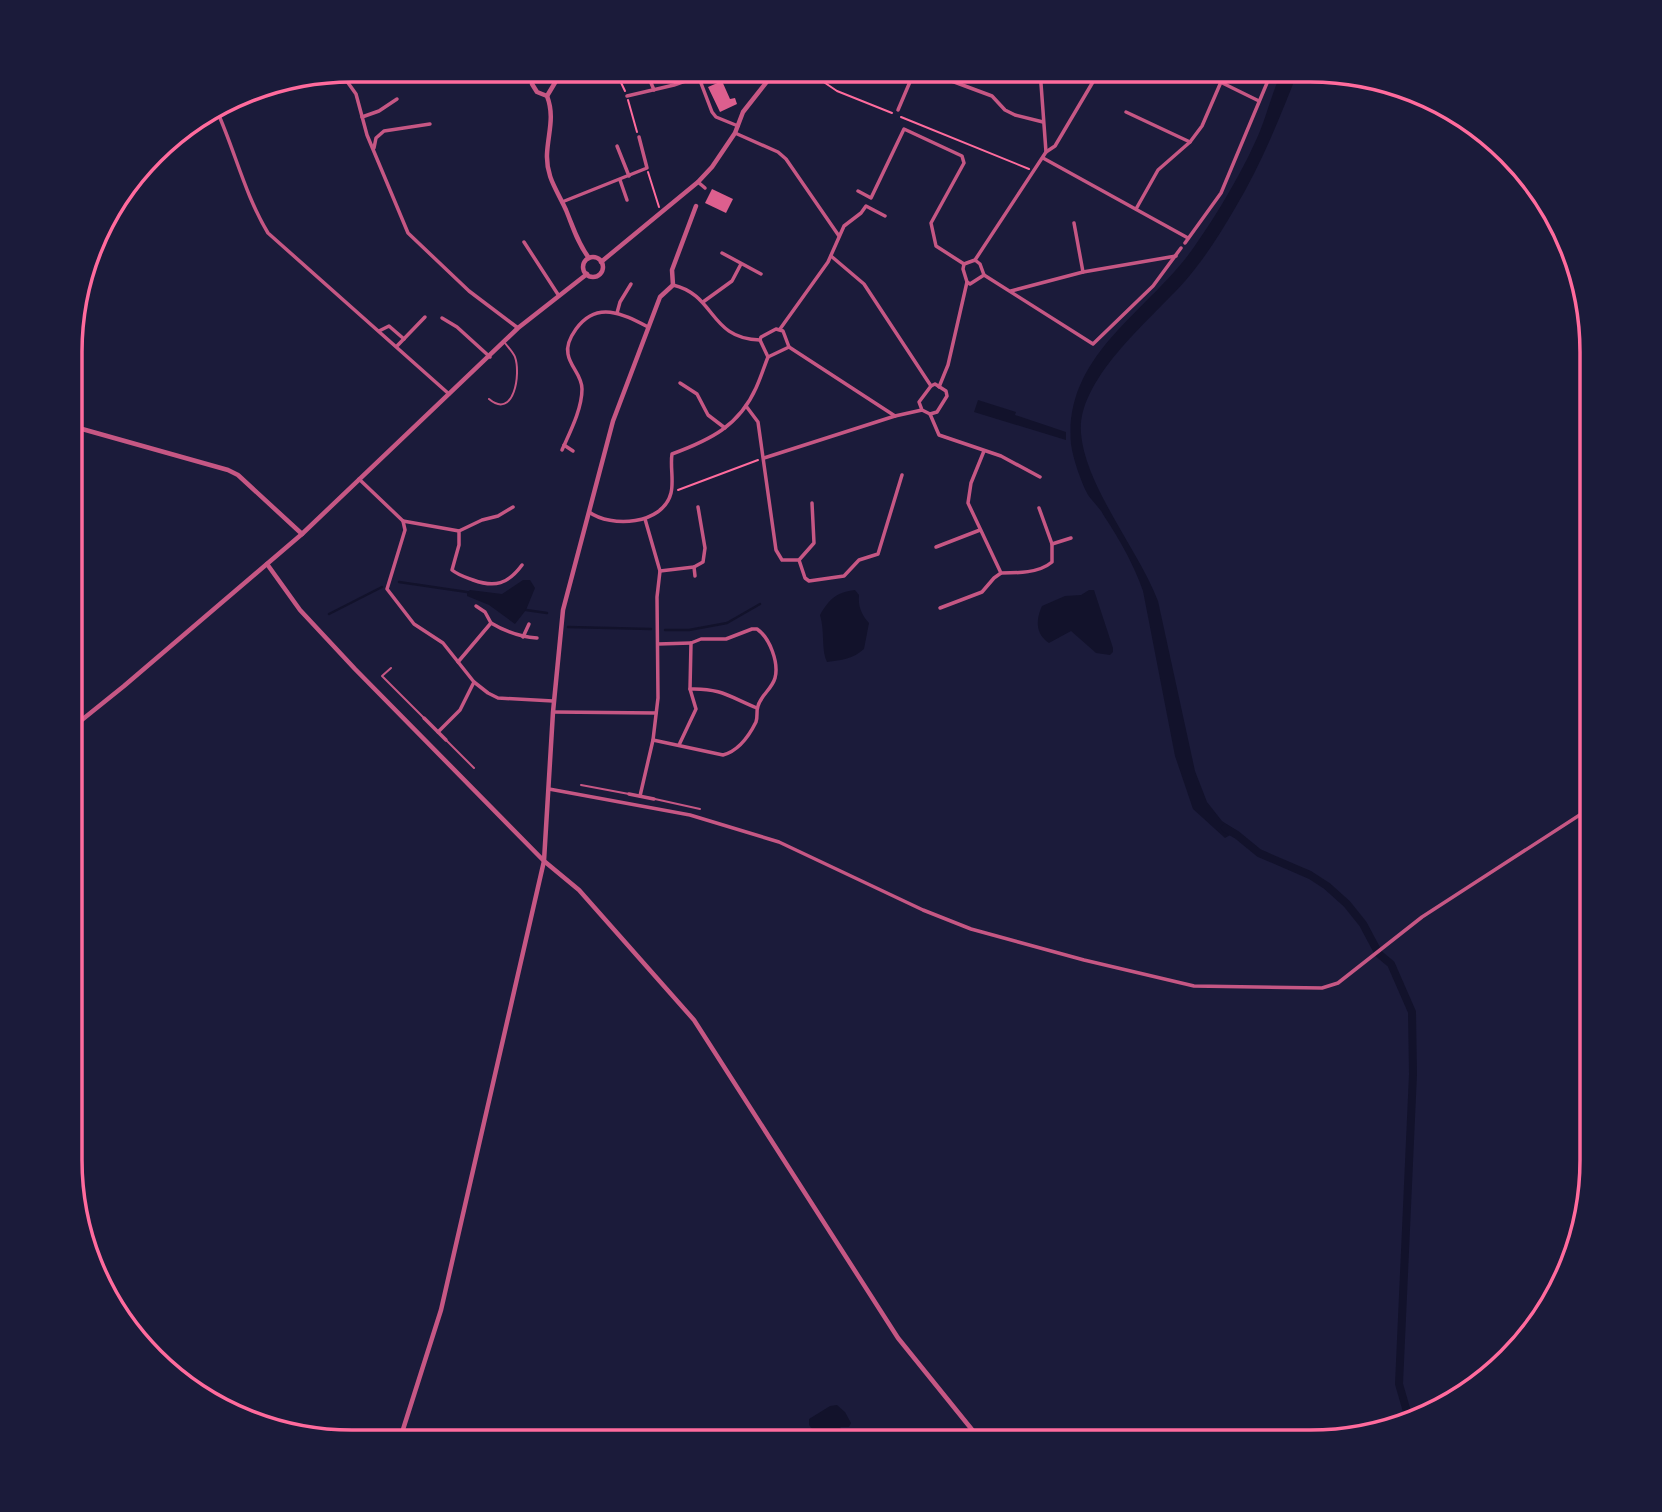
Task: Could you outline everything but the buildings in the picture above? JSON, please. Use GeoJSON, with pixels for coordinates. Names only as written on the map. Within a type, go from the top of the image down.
{"type":"FeatureCollection","features":[{"type":"Feature","properties":{"kind":"street"},"geometry":{"type":"LineString","coordinates":[[348,82],[356,94],[374,150],[408,233],[469,291],[519,328]]}},
{"type":"Feature","properties":{"kind":"street"},"geometry":{"type":"LineString","coordinates":[[532,82],[537,92],[547,96]]}},
{"type":"Feature","properties":{"kind":"street"},"geometry":{"type":"LineString","coordinates":[[555,82],[547,96],[552,115],[547,167],[550,180],[577,239],[589,258]]}},
{"type":"Feature","properties":{"kind":"street"},"geometry":{"type":"LineString","coordinates":[[651,82],[654,90]]}},
{"type":"Feature","properties":{"kind":"street"},"geometry":{"type":"LineString","coordinates":[[627,96],[680,82]]}},
{"type":"Feature","properties":{"kind":"street"},"geometry":{"type":"LineString","coordinates":[[701,82],[716,117],[738,126]]}},
{"type":"Feature","properties":{"kind":"street"},"geometry":{"type":"LineString","coordinates":[[601,262],[698,182],[720,158],[747,106],[766,82]]}},
{"type":"Feature","properties":{"kind":"street"},"geometry":{"type":"LineString","coordinates":[[898,110],[910,82]]}},
{"type":"Feature","properties":{"kind":"street"},"geometry":{"type":"LineString","coordinates":[[954,82],[992,96],[1005,110],[1016,115],[1043,122]]}},
{"type":"Feature","properties":{"kind":"street"},"geometry":{"type":"LineString","coordinates":[[1041,82],[1046,152]]}},
{"type":"Feature","properties":{"kind":"street"},"geometry":{"type":"LineString","coordinates":[[964,264],[975,260],[1046,152],[1055,146],[1093,82]]}},
{"type":"Feature","properties":{"kind":"street"},"geometry":{"type":"LineString","coordinates":[[1136,209],[1158,170],[1190,142],[1202,126],[1222,82],[1259,101]]}},
{"type":"Feature","properties":{"kind":"street"},"geometry":{"type":"LineString","coordinates":[[1185,243],[1221,193],[1267,82]]}},
{"type":"Feature","properties":{"kind":"street"},"geometry":{"type":"LineString","coordinates":[[362,117],[379,111],[397,99]]}},
{"type":"Feature","properties":{"kind":"street"},"geometry":{"type":"LineString","coordinates":[[1126,112],[1190,142]]}},
{"type":"Feature","properties":{"kind":"street"},"geometry":{"type":"LineString","coordinates":[[219,117],[233,147],[253,208],[268,233],[451,395]]}},
{"type":"Feature","properties":{"kind":"street"},"geometry":{"type":"LineString","coordinates":[[374,150],[376,138],[384,131],[430,124]]}},
{"type":"Feature","properties":{"kind":"street"},"geometry":{"type":"LineString","coordinates":[[858,191],[871,198],[905,129],[962,156],[964,163],[931,223],[936,246],[964,264]]}},
{"type":"Feature","properties":{"kind":"street"},"geometry":{"type":"LineString","coordinates":[[735,133],[778,152],[786,159],[839,236]]}},
{"type":"Feature","properties":{"kind":"street"},"geometry":{"type":"LineString","coordinates":[[562,202],[647,168],[639,137]]}},
{"type":"Feature","properties":{"kind":"street"},"geometry":{"type":"LineString","coordinates":[[617,146],[629,176]]}},
{"type":"Feature","properties":{"kind":"street"},"geometry":{"type":"LineString","coordinates":[[1043,158],[1188,238]]}},
{"type":"Feature","properties":{"kind":"street"},"geometry":{"type":"LineString","coordinates":[[620,180],[628,200]]}},
{"type":"Feature","properties":{"kind":"street"},"geometry":{"type":"LineString","coordinates":[[698,182],[705,188]]}},
{"type":"Feature","properties":{"kind":"street"},"geometry":{"type":"LineString","coordinates":[[673,285],[672,270],[696,206]]}},
{"type":"Feature","properties":{"kind":"street"},"geometry":{"type":"LineString","coordinates":[[760,340],[761,337],[780,329],[831,256],[844,226],[866,206],[885,216]]}},
{"type":"Feature","properties":{"kind":"street"},"geometry":{"type":"LineString","coordinates":[[1074,223],[1083,272]]}},
{"type":"Feature","properties":{"kind":"street"},"geometry":{"type":"LineString","coordinates":[[524,242],[559,296]]}},
{"type":"Feature","properties":{"kind":"street"},"geometry":{"type":"LineString","coordinates":[[975,260],[980,264],[984,275],[1093,344],[1153,286],[1181,248]]}},
{"type":"Feature","properties":{"kind":"street"},"geometry":{"type":"LineString","coordinates":[[722,253],[761,274]]}},
{"type":"Feature","properties":{"kind":"street"},"geometry":{"type":"LineString","coordinates":[[831,256],[864,284],[931,386],[946,391],[947,396],[937,412],[930,414]]}},
{"type":"Feature","properties":{"kind":"street"},"geometry":{"type":"LineString","coordinates":[[1010,291],[1083,272],[1176,256]]}},
{"type":"Feature","properties":{"kind":"street"},"geometry":{"type":"LineString","coordinates":[[589,258],[597,258],[601,262],[602,271],[598,275],[592,277],[587,274],[584,266],[589,258]]}},
{"type":"Feature","properties":{"kind":"street"},"geometry":{"type":"LineString","coordinates":[[703,302],[732,281],[741,264]]}},
{"type":"Feature","properties":{"kind":"street"},"geometry":{"type":"LineString","coordinates":[[939,387],[948,365],[967,282],[962,269],[964,264]]}},
{"type":"Feature","properties":{"kind":"street"},"geometry":{"type":"LineString","coordinates":[[82,720],[302,534],[519,328],[587,274]]}},
{"type":"Feature","properties":{"kind":"street"},"geometry":{"type":"LineString","coordinates":[[967,282],[970,284],[984,275]]}},
{"type":"Feature","properties":{"kind":"street"},"geometry":{"type":"LineString","coordinates":[[617,313],[620,302],[631,285]]}},
{"type":"Feature","properties":{"kind":"street"},"geometry":{"type":"LineString","coordinates":[[673,285],[687,288],[703,302],[724,330],[736,337],[760,340]]}},
{"type":"Feature","properties":{"kind":"street"},"geometry":{"type":"LineString","coordinates":[[403,1430],[441,1310],[544,861],[552,712],[563,610],[613,421],[660,297],[673,285]]}},
{"type":"Feature","properties":{"kind":"street"},"geometry":{"type":"LineString","coordinates":[[562,450],[577,412],[582,389],[580,377],[568,355],[568,344],[578,326],[600,312],[617,313],[648,327]]}},
{"type":"Feature","properties":{"kind":"street"},"geometry":{"type":"LineString","coordinates":[[397,346],[425,317]]}},
{"type":"Feature","properties":{"kind":"street"},"geometry":{"type":"LineString","coordinates":[[443,318],[490,357]]}},
{"type":"Feature","properties":{"kind":"street"},"geometry":{"type":"LineString","coordinates":[[379,331],[389,326],[404,340]]}},
{"type":"Feature","properties":{"kind":"street"},"geometry":{"type":"LineString","coordinates":[[780,329],[789,347],[895,416]]}},
{"type":"Feature","properties":{"kind":"street"},"geometry":{"type":"LineString","coordinates":[[760,340],[768,357]]}},
{"type":"Feature","properties":{"kind":"street"},"geometry":{"type":"LineString","coordinates":[[664,457],[705,442],[725,428],[746,406],[768,357],[789,347]]}},
{"type":"Feature","properties":{"kind":"street"},"geometry":{"type":"LineString","coordinates":[[680,383],[697,394],[708,415],[725,428]]}},
{"type":"Feature","properties":{"kind":"street"},"geometry":{"type":"LineString","coordinates":[[922,410],[919,402],[931,386]]}},
{"type":"Feature","properties":{"kind":"street"},"geometry":{"type":"LineString","coordinates":[[746,406],[758,422],[776,550],[782,560],[799,560],[814,543],[812,503]]}},
{"type":"Feature","properties":{"kind":"street"},"geometry":{"type":"LineString","coordinates":[[764,458],[895,416],[922,410],[930,414],[939,435],[1001,456],[1040,477]]}},
{"type":"Feature","properties":{"kind":"street"},"geometry":{"type":"LineString","coordinates":[[82,429],[228,470],[237,475],[302,534]]}},
{"type":"Feature","properties":{"kind":"street"},"geometry":{"type":"LineString","coordinates":[[564,445],[573,452]]}},
{"type":"Feature","properties":{"kind":"street"},"geometry":{"type":"LineString","coordinates":[[984,451],[971,483],[968,503],[1002,573]]}},
{"type":"Feature","properties":{"kind":"street"},"geometry":{"type":"LineString","coordinates":[[589,512],[597,518],[618,521],[645,519],[660,509],[671,493],[671,456]]}},
{"type":"Feature","properties":{"kind":"street"},"geometry":{"type":"LineString","coordinates":[[799,560],[805,578],[809,581],[844,576],[859,560],[878,554],[902,475]]}},
{"type":"Feature","properties":{"kind":"street"},"geometry":{"type":"LineString","coordinates":[[359,479],[403,521],[459,531],[498,516],[513,507]]}},
{"type":"Feature","properties":{"kind":"street"},"geometry":{"type":"LineString","coordinates":[[660,570],[694,567],[703,562],[705,554],[698,506]]}},
{"type":"Feature","properties":{"kind":"street"},"geometry":{"type":"LineString","coordinates":[[940,608],[982,592],[1002,573],[1031,571],[1046,567],[1052,562],[1052,544],[1039,508]]}},
{"type":"Feature","properties":{"kind":"street"},"geometry":{"type":"LineString","coordinates":[[640,796],[653,740],[656,713],[657,597],[660,570],[645,519]]}},
{"type":"Feature","properties":{"kind":"street"},"geometry":{"type":"LineString","coordinates":[[403,521],[405,530],[387,589],[414,624],[443,643],[474,682],[488,693],[498,698],[553,701]]}},
{"type":"Feature","properties":{"kind":"street"},"geometry":{"type":"LineString","coordinates":[[936,547],[980,530]]}},
{"type":"Feature","properties":{"kind":"street"},"geometry":{"type":"LineString","coordinates":[[459,531],[459,545],[452,570],[457,574],[489,584],[503,583],[513,577],[522,565]]}},
{"type":"Feature","properties":{"kind":"street"},"geometry":{"type":"LineString","coordinates":[[1052,544],[1071,538]]}},
{"type":"Feature","properties":{"kind":"street"},"geometry":{"type":"LineString","coordinates":[[267,564],[300,610],[355,670],[544,861],[579,890],[694,1020],[898,1338],[972,1430]]}},
{"type":"Feature","properties":{"kind":"street"},"geometry":{"type":"LineString","coordinates":[[694,567],[695,576]]}},
{"type":"Feature","properties":{"kind":"street"},"geometry":{"type":"LineString","coordinates":[[477,606],[485,611],[491,623],[503,631],[537,638]]}},
{"type":"Feature","properties":{"kind":"street"},"geometry":{"type":"LineString","coordinates":[[458,662],[491,623]]}},
{"type":"Feature","properties":{"kind":"street"},"geometry":{"type":"LineString","coordinates":[[523,637],[529,624]]}},
{"type":"Feature","properties":{"kind":"street"},"geometry":{"type":"LineString","coordinates":[[653,740],[723,755],[732,753],[739,748],[756,722],[757,708],[775,678],[775,659],[762,632],[752,629],[726,639],[658,644]]}},
{"type":"Feature","properties":{"kind":"street"},"geometry":{"type":"LineString","coordinates":[[679,745],[695,709],[690,689],[691,643]]}},
{"type":"Feature","properties":{"kind":"street"},"geometry":{"type":"LineString","coordinates":[[438,732],[460,710],[474,682]]}},
{"type":"Feature","properties":{"kind":"street"},"geometry":{"type":"LineString","coordinates":[[690,689],[711,688],[724,691],[757,708]]}},
{"type":"Feature","properties":{"kind":"street"},"geometry":{"type":"LineString","coordinates":[[552,712],[656,713]]}},
{"type":"Feature","properties":{"kind":"street"},"geometry":{"type":"LineString","coordinates":[[424,718],[446,740]]}},
{"type":"Feature","properties":{"kind":"street"},"geometry":{"type":"LineString","coordinates":[[548,789],[690,814],[779,842],[923,910],[971,929],[1194,986],[1322,988],[1338,983],[1384,945],[1507,860],[1580,814]]}},
{"type":"Feature","properties":{"kind":"street"},"geometry":{"type":"LineString","coordinates":[[629,794],[654,799]]}},
{"type":"Feature","properties":{"kind":"lane"},"geometry":{"type":"LineString","coordinates":[[489,399],[502,405],[514,396],[514,357],[504,342]]}},
{"type":"Feature","properties":{"kind":"lane"},"geometry":{"type":"LineString","coordinates":[[391,668],[382,676],[424,718]]}},
{"type":"Feature","properties":{"kind":"lane"},"geometry":{"type":"LineString","coordinates":[[446,740],[474,768]]}},
{"type":"Feature","properties":{"kind":"lane"},"geometry":{"type":"LineString","coordinates":[[582,785],[629,794]]}},
{"type":"Feature","properties":{"kind":"lane"},"geometry":{"type":"LineString","coordinates":[[654,799],[700,810]]}},
{"type":"Feature","properties":{"kind":"path"},"geometry":{"type":"LineString","coordinates":[[824,82],[837,91],[1035,171]]}},
{"type":"Feature","properties":{"kind":"path"},"geometry":{"type":"LineString","coordinates":[[647,168],[661,212]]}},
{"type":"Feature","properties":{"kind":"path"},"geometry":{"type":"LineString","coordinates":[[671,493],[764,458]]}},
{"type":"Feature","properties":{"kind":"shaded area"},"geometry":{"type":"Polygon","coordinates":[[[1278,82],[1294,82],[1269,142],[1243,194],[1193,272],[1104,370],[1091,391],[1083,412],[1081,433],[1092,474],[1102,496],[1158,601],[1195,771],[1207,802],[1222,821],[1237,831],[1225,838],[1193,809],[1175,756],[1143,591],[1121,543],[1101,510],[1088,495],[1080,477],[1071,444],[1072,412],[1081,384],[1095,359],[1194,247],[1221,205],[1254,146],[1278,82]]]}},
{"type":"Feature","properties":{"kind":"shaded area"},"geometry":{"type":"Polygon","coordinates":[[[978,400],[1066,432],[1066,440],[974,412],[978,400]]]}},
{"type":"Feature","properties":{"kind":"shaded area"},"geometry":{"type":"Polygon","coordinates":[[[523,580],[530,580],[535,588],[526,610],[515,624],[489,605],[467,596],[470,590],[502,594],[523,580]]]}},
{"type":"Feature","properties":{"kind":"shaded area"},"geometry":{"type":"Polygon","coordinates":[[[855,590],[859,595],[861,610],[869,623],[864,649],[851,657],[827,662],[820,615],[834,597],[855,590]]]}},
{"type":"Feature","properties":{"kind":"shaded area"},"geometry":{"type":"Polygon","coordinates":[[[1094,590],[1113,648],[1110,655],[1096,653],[1071,631],[1049,643],[1039,631],[1038,621],[1042,606],[1065,596],[1081,595],[1094,590]]]}},
{"type":"Feature","properties":{"kind":"shaded area"},"geometry":{"type":"Polygon","coordinates":[[[837,1405],[845,1412],[851,1423],[849,1427],[840,1427],[842,1430],[813,1430],[809,1419],[830,1406],[837,1405]]]}},
{"type":"Feature","properties":{"kind":"waterway"},"geometry":{"type":"LineString","coordinates":[[399,582],[467,592]]}},
{"type":"Feature","properties":{"kind":"waterway"},"geometry":{"type":"LineString","coordinates":[[329,614],[382,587]]}},
{"type":"Feature","properties":{"kind":"waterway"},"geometry":{"type":"LineString","coordinates":[[665,630],[689,630],[727,623],[760,604]]}},
{"type":"Feature","properties":{"kind":"waterway"},"geometry":{"type":"LineString","coordinates":[[526,610],[547,613]]}},
{"type":"Feature","properties":{"kind":"waterway"},"geometry":{"type":"LineString","coordinates":[[568,627],[651,629]]}},
{"type":"Feature","properties":{"kind":"waterway"},"geometry":{"type":"LineString","coordinates":[[1225,828],[1259,853],[1310,875],[1347,904],[1363,924],[1379,954],[1391,964],[1412,1012],[1413,1074],[1399,1384],[1407,1411]]}}]}
